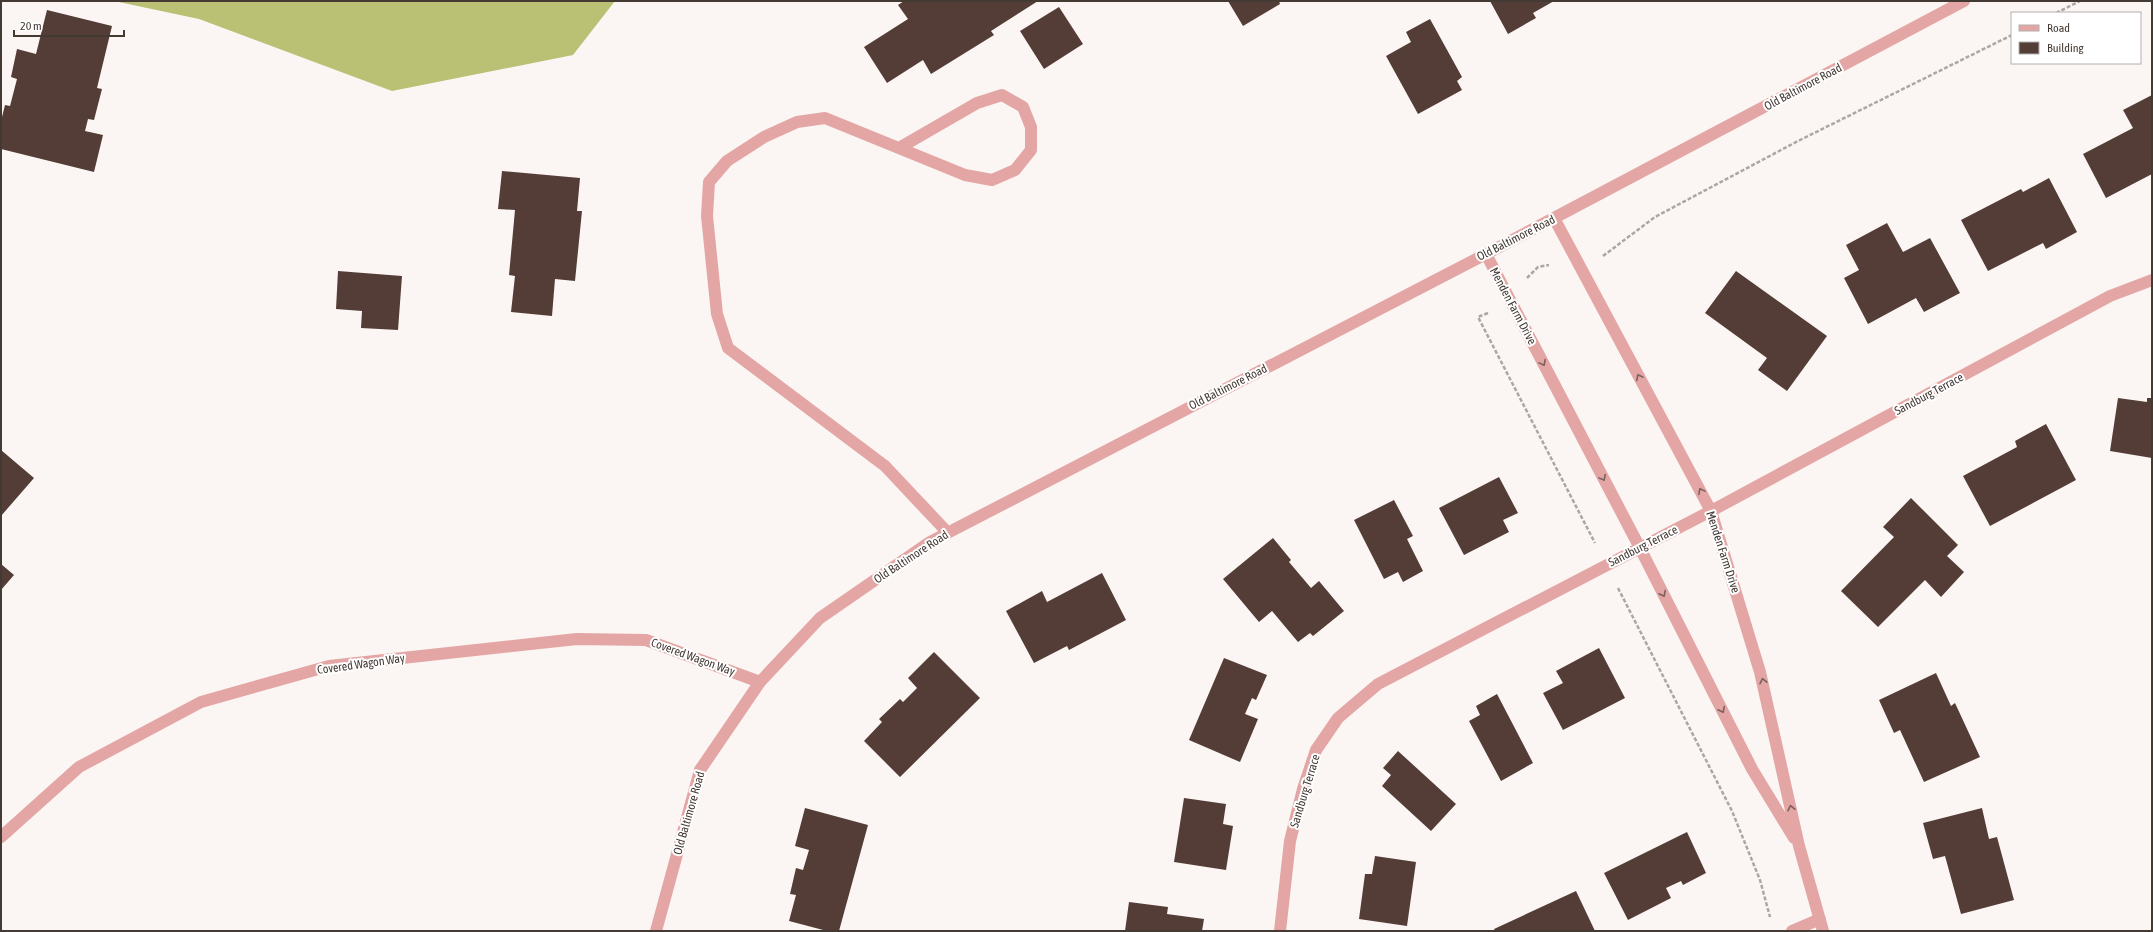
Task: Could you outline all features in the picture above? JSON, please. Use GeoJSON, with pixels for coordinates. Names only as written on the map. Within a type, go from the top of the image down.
{"type":"FeatureCollection","features":[{"type":"Feature","properties":{"kind":"street","name":"Old Baltimore Road"},"geometry":{"type":"LineString","coordinates":[[656,931],[700,770],[760,682],[820,618],[930,542],[1486,254],[1964,1]]}},
{"type":"Feature","properties":{"kind":"street"},"geometry":{"type":"LineString","coordinates":[[899,148],[977,103],[1002,95],[1023,106],[1031,128],[1031,150],[1014,170],[992,180],[965,176],[825,118],[797,122],[764,137],[727,160],[709,182],[707,216],[717,314],[728,348],[885,466],[948,533]]}},
{"type":"Feature","properties":{"kind":"street","name":"Menden Farm Drive"},"geometry":{"type":"LineString","coordinates":[[1554,218],[1711,511],[1760,672],[1799,846],[1823,931]]}},
{"type":"Feature","properties":{"kind":"street","name":"Menden Farm Drive"},"geometry":{"type":"LineString","coordinates":[[1486,254],[1640,548],[1752,769],[1799,846]]}},
{"type":"Feature","properties":{"kind":"street","name":"Sandburg Terrace"},"geometry":{"type":"LineString","coordinates":[[1280,931],[1290,841],[1302,789],[1316,750],[1338,718],[1378,684],[1711,511],[2110,296],[2152,280]]}},
{"type":"Feature","properties":{"kind":"street","name":"Covered Wagon Way"},"geometry":{"type":"LineString","coordinates":[[1,837],[79,767],[201,702],[329,666],[576,639],[646,640],[760,682]]}},
{"type":"Feature","properties":{"kind":"street"},"geometry":{"type":"LineString","coordinates":[[1792,931],[1820,919]]}},
{"type":"Feature","properties":{"kind":"path"},"geometry":{"type":"LineString","coordinates":[[2058,12],[2080,1]]}},
{"type":"Feature","properties":{"kind":"path"},"geometry":{"type":"LineString","coordinates":[[1508,298],[1538,267],[1604,255],[1662,213],[1798,141],[2011,35]]}},
{"type":"Feature","properties":{"kind":"path"},"geometry":{"type":"LineString","coordinates":[[1478,317],[1732,811],[1760,880],[1772,924]]}},
{"type":"Feature","properties":{"kind":"green space"},"geometry":{"type":"Polygon","coordinates":[[[114,1],[615,1],[573,55],[392,91],[199,19],[114,1]]]}},
{"type":"Feature","properties":{"kind":"building"},"geometry":{"type":"Polygon","coordinates":[[[904,1],[1038,1],[991,31],[994,35],[931,74],[923,60],[887,83],[864,47],[908,19],[898,5],[904,1]]]}},
{"type":"Feature","properties":{"kind":"building"},"geometry":{"type":"Polygon","coordinates":[[[1228,1],[1279,1],[1280,4],[1243,26],[1228,1]]]}},
{"type":"Feature","properties":{"kind":"building"},"geometry":{"type":"Polygon","coordinates":[[[1490,1],[1554,1],[1533,13],[1536,18],[1508,34],[1490,1]]]}},
{"type":"Feature","properties":{"kind":"building"},"geometry":{"type":"Polygon","coordinates":[[[1059,7],[1083,44],[1044,69],[1020,31],[1059,7]]]}},
{"type":"Feature","properties":{"kind":"building"},"geometry":{"type":"Polygon","coordinates":[[[47,10],[112,26],[97,88],[102,89],[94,120],[88,119],[85,131],[103,135],[94,172],[1,149],[1,121],[5,105],[10,106],[17,79],[11,77],[17,49],[36,54],[47,10]]]}},
{"type":"Feature","properties":{"kind":"building"},"geometry":{"type":"Polygon","coordinates":[[[1430,19],[1462,77],[1457,81],[1462,90],[1418,114],[1386,56],[1411,42],[1406,32],[1430,19]]]}},
{"type":"Feature","properties":{"kind":"building"},"geometry":{"type":"Polygon","coordinates":[[[2152,95],[2152,174],[2106,198],[2083,154],[2133,128],[2123,110],[2152,95]]]}},
{"type":"Feature","properties":{"kind":"building"},"geometry":{"type":"Polygon","coordinates":[[[502,171],[580,178],[577,211],[582,211],[575,281],[555,279],[552,316],[511,312],[515,276],[509,275],[515,210],[498,209],[502,171]]]}},
{"type":"Feature","properties":{"kind":"building"},"geometry":{"type":"Polygon","coordinates":[[[2049,178],[2077,232],[2046,249],[2043,243],[1988,271],[1961,220],[2021,189],[2023,192],[2049,178]]]}},
{"type":"Feature","properties":{"kind":"building"},"geometry":{"type":"Polygon","coordinates":[[[1887,223],[1903,252],[1930,238],[1960,293],[1924,312],[1916,298],[1868,324],[1844,278],[1859,270],[1846,245],[1887,223]]]}},
{"type":"Feature","properties":{"kind":"building"},"geometry":{"type":"Polygon","coordinates":[[[338,271],[402,276],[398,330],[361,328],[362,311],[336,309],[338,271]]]}},
{"type":"Feature","properties":{"kind":"building"},"geometry":{"type":"Polygon","coordinates":[[[1736,271],[1827,336],[1787,391],[1758,370],[1767,358],[1705,313],[1736,271]]]}},
{"type":"Feature","properties":{"kind":"building"},"geometry":{"type":"Polygon","coordinates":[[[2118,398],[2147,402],[2147,398],[2152,398],[2152,458],[2110,451],[2118,398]]]}},
{"type":"Feature","properties":{"kind":"building"},"geometry":{"type":"Polygon","coordinates":[[[2046,424],[2076,480],[1990,526],[1963,476],[2017,447],[2015,441],[2046,424]]]}},
{"type":"Feature","properties":{"kind":"building"},"geometry":{"type":"Polygon","coordinates":[[[1,450],[34,478],[1,516],[1,450]]]}},
{"type":"Feature","properties":{"kind":"building"},"geometry":{"type":"Polygon","coordinates":[[[1499,477],[1518,513],[1503,520],[1509,532],[1464,555],[1439,508],[1499,477]]]}},
{"type":"Feature","properties":{"kind":"building"},"geometry":{"type":"Polygon","coordinates":[[[1911,498],[1958,545],[1947,556],[1964,572],[1941,597],[1925,580],[1878,627],[1841,591],[1894,537],[1883,527],[1911,498]]]}},
{"type":"Feature","properties":{"kind":"building"},"geometry":{"type":"Polygon","coordinates":[[[1394,500],[1413,536],[1407,539],[1423,571],[1403,582],[1398,572],[1384,579],[1354,520],[1394,500]]]}},
{"type":"Feature","properties":{"kind":"building"},"geometry":{"type":"Polygon","coordinates":[[[1273,538],[1291,560],[1289,562],[1311,588],[1319,581],[1344,611],[1313,636],[1310,633],[1298,642],[1272,611],[1259,622],[1223,579],[1273,538]]]}},
{"type":"Feature","properties":{"kind":"building"},"geometry":{"type":"Polygon","coordinates":[[[1,564],[14,575],[1,590],[1,564]]]}},
{"type":"Feature","properties":{"kind":"building"},"geometry":{"type":"Polygon","coordinates":[[[1102,573],[1126,620],[1069,650],[1067,646],[1034,663],[1006,611],[1042,591],[1047,602],[1102,573]]]}},
{"type":"Feature","properties":{"kind":"building"},"geometry":{"type":"Polygon","coordinates":[[[1599,648],[1625,698],[1563,730],[1543,693],[1563,683],[1556,671],[1599,648]]]}},
{"type":"Feature","properties":{"kind":"building"},"geometry":{"type":"Polygon","coordinates":[[[934,652],[980,698],[900,777],[864,741],[882,722],[879,719],[900,699],[903,702],[917,688],[908,678],[934,652]]]}},
{"type":"Feature","properties":{"kind":"building"},"geometry":{"type":"Polygon","coordinates":[[[1224,658],[1267,675],[1256,700],[1252,698],[1245,714],[1258,719],[1240,762],[1189,740],[1224,658]]]}},
{"type":"Feature","properties":{"kind":"building"},"geometry":{"type":"Polygon","coordinates":[[[1936,673],[1951,706],[1955,703],[1980,757],[1924,782],[1900,730],[1894,733],[1879,700],[1936,673]]]}},
{"type":"Feature","properties":{"kind":"building"},"geometry":{"type":"Polygon","coordinates":[[[1497,694],[1533,763],[1501,781],[1469,721],[1480,715],[1476,706],[1497,694]]]}},
{"type":"Feature","properties":{"kind":"building"},"geometry":{"type":"Polygon","coordinates":[[[1398,751],[1456,804],[1431,831],[1382,786],[1391,775],[1383,768],[1398,751]]]}},
{"type":"Feature","properties":{"kind":"building"},"geometry":{"type":"Polygon","coordinates":[[[1184,798],[1226,804],[1223,824],[1233,826],[1226,870],[1174,862],[1184,798]]]}},
{"type":"Feature","properties":{"kind":"building"},"geometry":{"type":"Polygon","coordinates":[[[805,808],[868,825],[839,931],[827,931],[789,921],[796,895],[790,894],[796,868],[803,870],[809,850],[795,846],[805,808]]]}},
{"type":"Feature","properties":{"kind":"building"},"geometry":{"type":"Polygon","coordinates":[[[1982,808],[1989,839],[1997,837],[2014,900],[1961,914],[1945,856],[1933,859],[1923,823],[1982,808]]]}},
{"type":"Feature","properties":{"kind":"building"},"geometry":{"type":"Polygon","coordinates":[[[1687,832],[1706,873],[1683,885],[1681,881],[1666,888],[1671,898],[1628,920],[1604,873],[1687,832]]]}},
{"type":"Feature","properties":{"kind":"building"},"geometry":{"type":"Polygon","coordinates":[[[1375,856],[1416,862],[1407,926],[1359,919],[1365,874],[1372,874],[1375,856]]]}},
{"type":"Feature","properties":{"kind":"building"},"geometry":{"type":"Polygon","coordinates":[[[1576,891],[1595,931],[1495,931],[1494,929],[1576,891]]]}},
{"type":"Feature","properties":{"kind":"building"},"geometry":{"type":"Polygon","coordinates":[[[1129,902],[1168,907],[1167,914],[1204,919],[1202,931],[1125,931],[1129,902]]]}}]}
